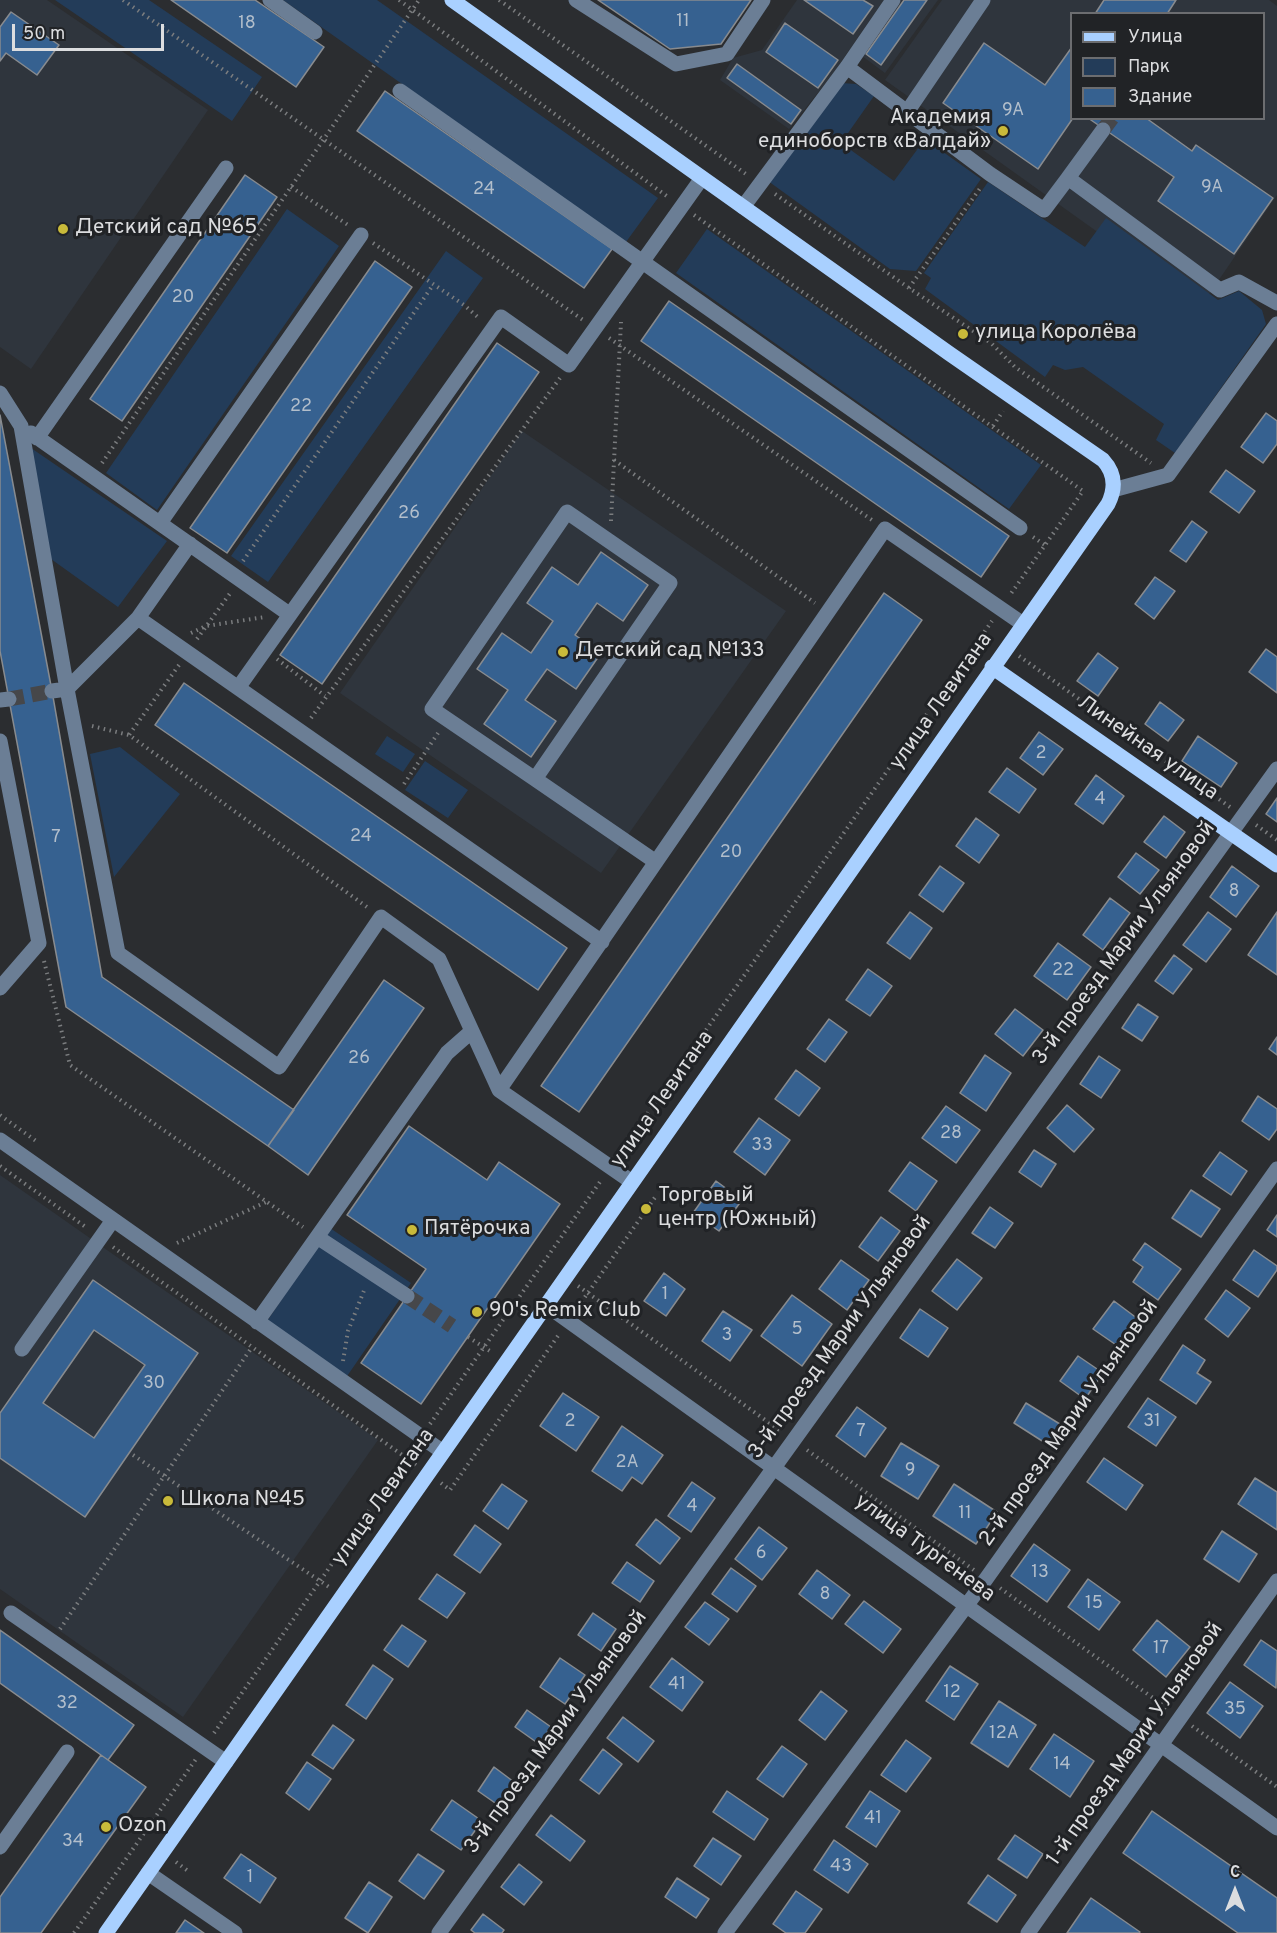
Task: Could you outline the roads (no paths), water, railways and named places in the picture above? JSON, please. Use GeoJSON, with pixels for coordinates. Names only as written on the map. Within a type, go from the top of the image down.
{"type":"FeatureCollection","features":[{"type":"Feature","properties":{"kind":"main road"},"geometry":{"type":"LineString","coordinates":[[453,0],[743,207],[1103,459],[1113,475],[1113,490]]}},
{"type":"Feature","properties":{"kind":"main road","name":"улица Левитана"},"geometry":{"type":"LineString","coordinates":[[106,1933],[1108,504],[1113,490]]}},
{"type":"Feature","properties":{"kind":"main road","name":"Линейная улица"},"geometry":{"type":"LineString","coordinates":[[992,667],[1277,865]]}},
{"type":"Feature","properties":{"kind":"street"},"geometry":{"type":"LineString","coordinates":[[270,0],[315,32]]}},
{"type":"Feature","properties":{"kind":"street"},"geometry":{"type":"LineString","coordinates":[[576,0],[676,64],[727,54],[763,0]]}},
{"type":"Feature","properties":{"kind":"street"},"geometry":{"type":"LineString","coordinates":[[743,207],[847,68],[893,0]]}},
{"type":"Feature","properties":{"kind":"street"},"geometry":{"type":"LineString","coordinates":[[907,112],[983,0]]}},
{"type":"Feature","properties":{"kind":"street"},"geometry":{"type":"LineString","coordinates":[[847,68],[990,174],[1044,210],[1103,130]]}},
{"type":"Feature","properties":{"kind":"street"},"geometry":{"type":"LineString","coordinates":[[400,91],[1020,528]]}},
{"type":"Feature","properties":{"kind":"street"},"geometry":{"type":"LineString","coordinates":[[37,438],[226,168]]}},
{"type":"Feature","properties":{"kind":"street"},"geometry":{"type":"LineString","coordinates":[[238,688],[501,317],[569,365],[702,178]]}},
{"type":"Feature","properties":{"kind":"street"},"geometry":{"type":"LineString","coordinates":[[1068,178],[1220,290],[1239,282],[1277,303]]}},
{"type":"Feature","properties":{"kind":"street"},"geometry":{"type":"LineString","coordinates":[[160,523],[361,235]]}},
{"type":"Feature","properties":{"kind":"street"},"geometry":{"type":"LineString","coordinates":[[1113,490],[1168,475],[1277,324]]}},
{"type":"Feature","properties":{"kind":"street"},"geometry":{"type":"LineString","coordinates":[[0,393],[21,426],[290,614]]}},
{"type":"Feature","properties":{"kind":"street"},"geometry":{"type":"LineString","coordinates":[[21,426],[59,690],[73,721],[117,953],[279,1067],[381,917],[439,958],[499,1090],[632,1182]]}},
{"type":"Feature","properties":{"kind":"street"},"geometry":{"type":"LineString","coordinates":[[535,779],[670,583],[567,512],[432,709],[656,862]]}},
{"type":"Feature","properties":{"kind":"street"},"geometry":{"type":"LineString","coordinates":[[499,1090],[885,529],[1023,624]]}},
{"type":"Feature","properties":{"kind":"street"},"geometry":{"type":"LineString","coordinates":[[59,690],[138,618],[190,544]]}},
{"type":"Feature","properties":{"kind":"street"},"geometry":{"type":"LineString","coordinates":[[138,618],[602,942]]}},
{"type":"Feature","properties":{"kind":"street"},"geometry":{"type":"LineString","coordinates":[[0,741],[39,943],[0,988]]}},
{"type":"Feature","properties":{"kind":"street","name":"3-й проезд Марии Ульяновой"},"geometry":{"type":"LineString","coordinates":[[438,1933],[1277,768]]}},
{"type":"Feature","properties":{"kind":"street"},"geometry":{"type":"LineString","coordinates":[[257,1322],[447,1053],[472,1031]]}},
{"type":"Feature","properties":{"kind":"street"},"geometry":{"type":"LineString","coordinates":[[0,1140],[443,1452]]}},
{"type":"Feature","properties":{"kind":"street","name":"2-й проезд Марии Ульяновой"},"geometry":{"type":"LineString","coordinates":[[725,1933],[986,1578],[1277,1169]]}},
{"type":"Feature","properties":{"kind":"street"},"geometry":{"type":"LineString","coordinates":[[22,1349],[113,1220]]}},
{"type":"Feature","properties":{"kind":"street"},"geometry":{"type":"LineString","coordinates":[[316,1237],[407,1296]]}},
{"type":"Feature","properties":{"kind":"street","name":"улица Тургенева"},"geometry":{"type":"LineString","coordinates":[[546,1305],[1277,1828]]}},
{"type":"Feature","properties":{"kind":"street","name":"1-й проезд Марии Ульяновой"},"geometry":{"type":"LineString","coordinates":[[1028,1933],[1277,1581]]}},
{"type":"Feature","properties":{"kind":"street"},"geometry":{"type":"LineString","coordinates":[[11,1613],[226,1762]]}},
{"type":"Feature","properties":{"kind":"street"},"geometry":{"type":"LineString","coordinates":[[0,1847],[67,1752]]}},
{"type":"Feature","properties":{"kind":"street"},"geometry":{"type":"LineString","coordinates":[[148,1873],[234,1933]]}},
{"type":"Feature","properties":{"kind":"tunnel"},"geometry":{"type":"LineString","coordinates":[[1103,130],[1110,120]]}},
{"type":"Feature","properties":{"kind":"tunnel"},"geometry":{"type":"LineString","coordinates":[[9,699],[52,691]]}},
{"type":"Feature","properties":{"kind":"tunnel"},"geometry":{"type":"LineString","coordinates":[[407,1296],[452,1326]]}},
{"type":"Feature","properties":{"kind":"place","name":"Академия единоборств «Валдай»"},"geometry":{"type":"Point","coordinates":[1003,131]}},
{"type":"Feature","properties":{"kind":"place","name":"Детский сад №65"},"geometry":{"type":"Point","coordinates":[63,229]}},
{"type":"Feature","properties":{"kind":"place","name":"улица Королёва"},"geometry":{"type":"Point","coordinates":[963,334]}},
{"type":"Feature","properties":{"kind":"place","name":"Детский сад №133"},"geometry":{"type":"Point","coordinates":[563,652]}},
{"type":"Feature","properties":{"kind":"place","name":"Торговый центр (Южный)"},"geometry":{"type":"Point","coordinates":[646,1209]}},
{"type":"Feature","properties":{"kind":"place","name":"Пятёрочка"},"geometry":{"type":"Point","coordinates":[412,1230]}},
{"type":"Feature","properties":{"kind":"place","name":"90's Remix Club"},"geometry":{"type":"Point","coordinates":[477,1312]}},
{"type":"Feature","properties":{"kind":"place","name":"Школа №45"},"geometry":{"type":"Point","coordinates":[168,1501]}},
{"type":"Feature","properties":{"kind":"place","name":"Ozon"},"geometry":{"type":"Point","coordinates":[106,1827]}}]}
